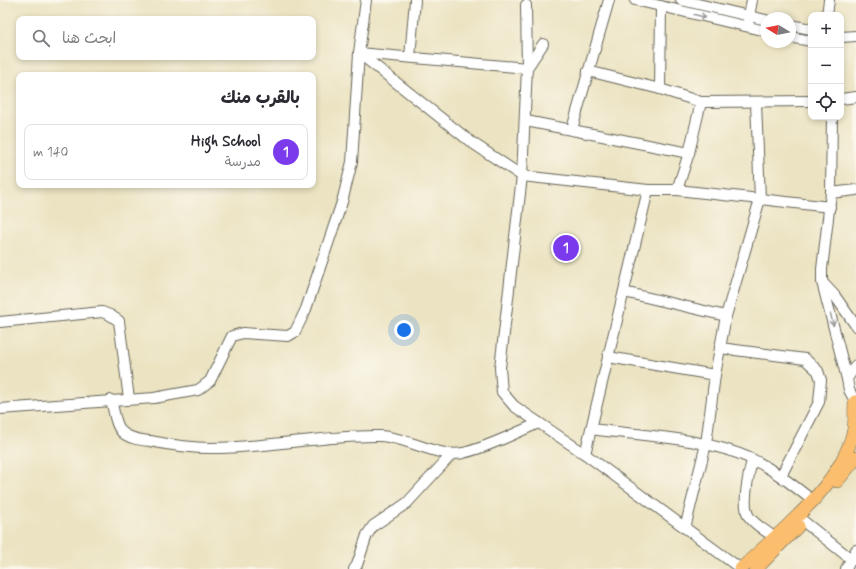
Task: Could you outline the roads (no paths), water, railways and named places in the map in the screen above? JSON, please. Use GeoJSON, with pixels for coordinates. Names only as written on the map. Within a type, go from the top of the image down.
{"type":"FeatureCollection","features":[{"type":"Feature","properties":{"kind":"main road"},"geometry":{"type":"LineString","coordinates":[[741,569],[834,477],[847,450],[855,426],[856,402]]}},
{"type":"Feature","properties":{"kind":"main road"},"geometry":{"type":"LineString","coordinates":[[756,569],[803,520],[856,458]]}},
{"type":"Feature","properties":{"kind":"street"},"geometry":{"type":"LineString","coordinates":[[0,409],[176,395],[198,390],[210,381],[232,336],[242,333],[288,336],[295,332],[306,309],[342,202],[352,162],[359,53],[366,0]]}},
{"type":"Feature","properties":{"kind":"street"},"geometry":{"type":"LineString","coordinates":[[410,57],[415,0]]}},
{"type":"Feature","properties":{"kind":"street"},"geometry":{"type":"LineString","coordinates":[[572,129],[609,0]]}},
{"type":"Feature","properties":{"kind":"street"},"geometry":{"type":"LineString","coordinates":[[635,0],[760,30]]}},
{"type":"Feature","properties":{"kind":"street"},"geometry":{"type":"LineString","coordinates":[[681,0],[760,19]]}},
{"type":"Feature","properties":{"kind":"street"},"geometry":{"type":"LineString","coordinates":[[747,27],[752,0]]}},
{"type":"Feature","properties":{"kind":"street"},"geometry":{"type":"LineString","coordinates":[[827,12],[829,0]]}},
{"type":"Feature","properties":{"kind":"street"},"geometry":{"type":"LineString","coordinates":[[526,5],[526,121],[522,176],[500,368],[502,392],[514,406],[585,454],[741,569]]}},
{"type":"Feature","properties":{"kind":"street"},"geometry":{"type":"LineString","coordinates":[[660,89],[661,6]]}},
{"type":"Feature","properties":{"kind":"street"},"geometry":{"type":"LineString","coordinates":[[796,25],[808,28]]}},
{"type":"Feature","properties":{"kind":"street"},"geometry":{"type":"LineString","coordinates":[[844,37],[856,36]]}},
{"type":"Feature","properties":{"kind":"street"},"geometry":{"type":"LineString","coordinates":[[796,37],[808,40]]}},
{"type":"Feature","properties":{"kind":"street"},"geometry":{"type":"LineString","coordinates":[[527,68],[543,44]]}},
{"type":"Feature","properties":{"kind":"street"},"geometry":{"type":"LineString","coordinates":[[359,53],[527,68]]}},
{"type":"Feature","properties":{"kind":"street"},"geometry":{"type":"LineString","coordinates":[[359,53],[471,142],[522,176],[648,190],[677,190],[830,207]]}},
{"type":"Feature","properties":{"kind":"street"},"geometry":{"type":"LineString","coordinates":[[588,71],[660,89],[701,102],[756,103],[808,101]]}},
{"type":"Feature","properties":{"kind":"street"},"geometry":{"type":"LineString","coordinates":[[844,99],[856,97]]}},
{"type":"Feature","properties":{"kind":"street"},"geometry":{"type":"LineString","coordinates":[[677,190],[689,153],[701,102]]}},
{"type":"Feature","properties":{"kind":"street"},"geometry":{"type":"LineString","coordinates":[[685,528],[706,444],[715,375],[726,316],[760,199],[756,103]]}},
{"type":"Feature","properties":{"kind":"street"},"geometry":{"type":"LineString","coordinates":[[832,120],[831,192],[822,269],[822,282],[849,390],[856,402]]}},
{"type":"Feature","properties":{"kind":"street"},"geometry":{"type":"LineString","coordinates":[[526,121],[689,153]]}},
{"type":"Feature","properties":{"kind":"street"},"geometry":{"type":"LineString","coordinates":[[585,454],[648,190]]}},
{"type":"Feature","properties":{"kind":"street"},"geometry":{"type":"LineString","coordinates":[[831,192],[856,190]]}},
{"type":"Feature","properties":{"kind":"street"},"geometry":{"type":"LineString","coordinates":[[822,282],[835,296],[856,326]]}},
{"type":"Feature","properties":{"kind":"street"},"geometry":{"type":"LineString","coordinates":[[624,292],[726,316]]}},
{"type":"Feature","properties":{"kind":"street"},"geometry":{"type":"LineString","coordinates":[[0,322],[102,312],[110,315],[119,321],[128,399]]}},
{"type":"Feature","properties":{"kind":"street"},"geometry":{"type":"LineString","coordinates":[[720,348],[805,359],[818,371],[821,380],[819,402],[782,476]]}},
{"type":"Feature","properties":{"kind":"street"},"geometry":{"type":"LineString","coordinates":[[608,357],[715,375]]}},
{"type":"Feature","properties":{"kind":"street"},"geometry":{"type":"LineString","coordinates":[[847,379],[856,365]]}},
{"type":"Feature","properties":{"kind":"street"},"geometry":{"type":"LineString","coordinates":[[111,400],[118,426],[122,432],[131,438],[183,447],[212,448],[348,437],[382,436],[452,454],[463,453],[500,440],[539,423]]}},
{"type":"Feature","properties":{"kind":"street"},"geometry":{"type":"LineString","coordinates":[[591,429],[706,444],[752,460],[782,476],[812,500]]}},
{"type":"Feature","properties":{"kind":"street"},"geometry":{"type":"LineString","coordinates":[[354,569],[367,535],[373,526],[407,503],[452,454]]}},
{"type":"Feature","properties":{"kind":"street"},"geometry":{"type":"LineString","coordinates":[[752,460],[748,474],[746,507],[748,514],[774,537]]}},
{"type":"Feature","properties":{"kind":"street"},"geometry":{"type":"LineString","coordinates":[[803,520],[854,556],[846,569]]}},
{"type":"Feature","properties":{"kind":"place","name":"High School"},"geometry":{"type":"Point","coordinates":[566,248]}}]}
